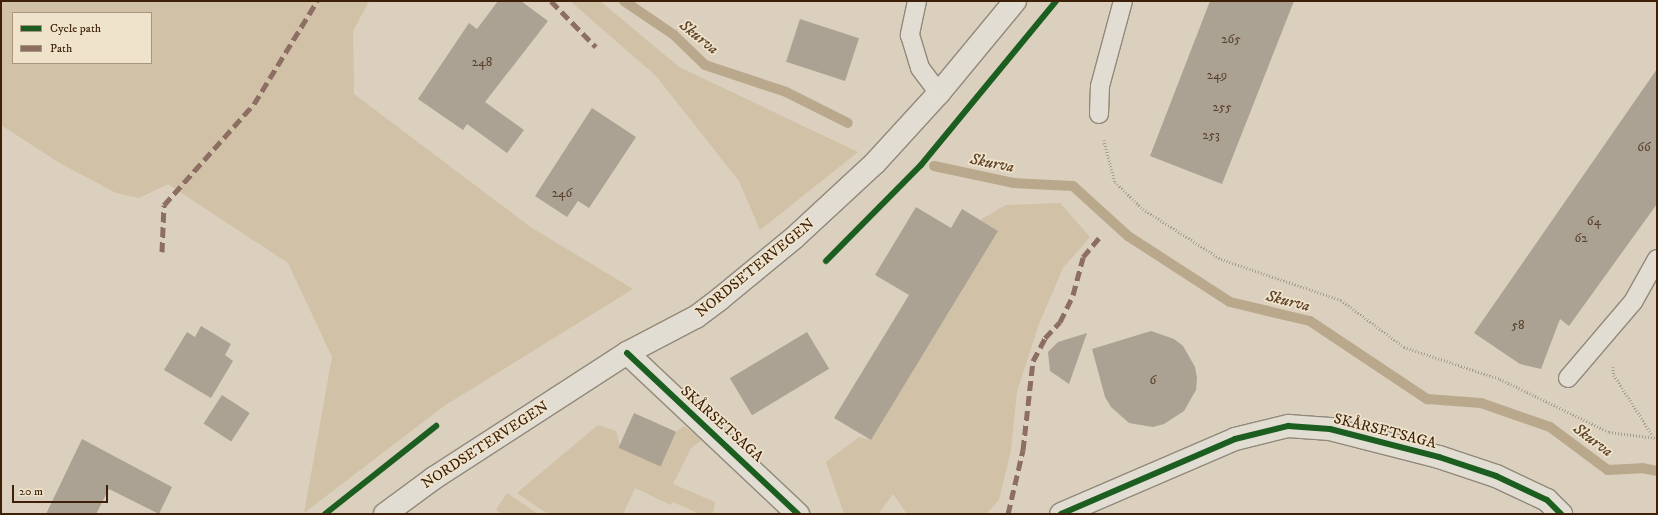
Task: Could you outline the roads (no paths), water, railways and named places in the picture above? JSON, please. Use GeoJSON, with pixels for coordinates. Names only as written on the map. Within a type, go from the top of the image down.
{"type":"FeatureCollection","features":[{"type":"Feature","properties":{"kind":"main road","name":"NORDSETERVEGEN"},"geometry":{"type":"LineString","coordinates":[[384,514],[434,478],[627,353],[696,317],[794,238],[875,163],[939,93],[1015,1]]}},
{"type":"Feature","properties":{"kind":"main road","name":"SKÅRSETSAGA"},"geometry":{"type":"LineString","coordinates":[[627,353],[798,514]]}},
{"type":"Feature","properties":{"kind":"main road","name":"SKÅRSETSAGA"},"geometry":{"type":"LineString","coordinates":[[1061,514],[1228,442],[1288,426],[1330,429],[1439,458],[1496,476],[1547,500],[1561,514]]}},
{"type":"Feature","properties":{"kind":"lane"},"geometry":{"type":"LineString","coordinates":[[917,1],[910,35],[920,68],[939,93]]}},
{"type":"Feature","properties":{"kind":"lane"},"geometry":{"type":"LineString","coordinates":[[1099,114],[1100,86],[1123,1]]}},
{"type":"Feature","properties":{"kind":"lane"},"geometry":{"type":"LineString","coordinates":[[1568,378],[1601,337],[1633,302],[1657,259]]}},
{"type":"Feature","properties":{"kind":"waterway","name":"Skurva"},"geometry":{"type":"LineString","coordinates":[[624,1],[674,35],[705,65],[786,92],[848,123]]}},
{"type":"Feature","properties":{"kind":"waterway","name":"Skurva"},"geometry":{"type":"LineString","coordinates":[[934,166],[1013,183],[1073,186],[1128,236],[1230,302],[1310,321],[1427,399],[1481,403],[1550,427],[1608,470],[1642,468],[1657,471]]}}]}
